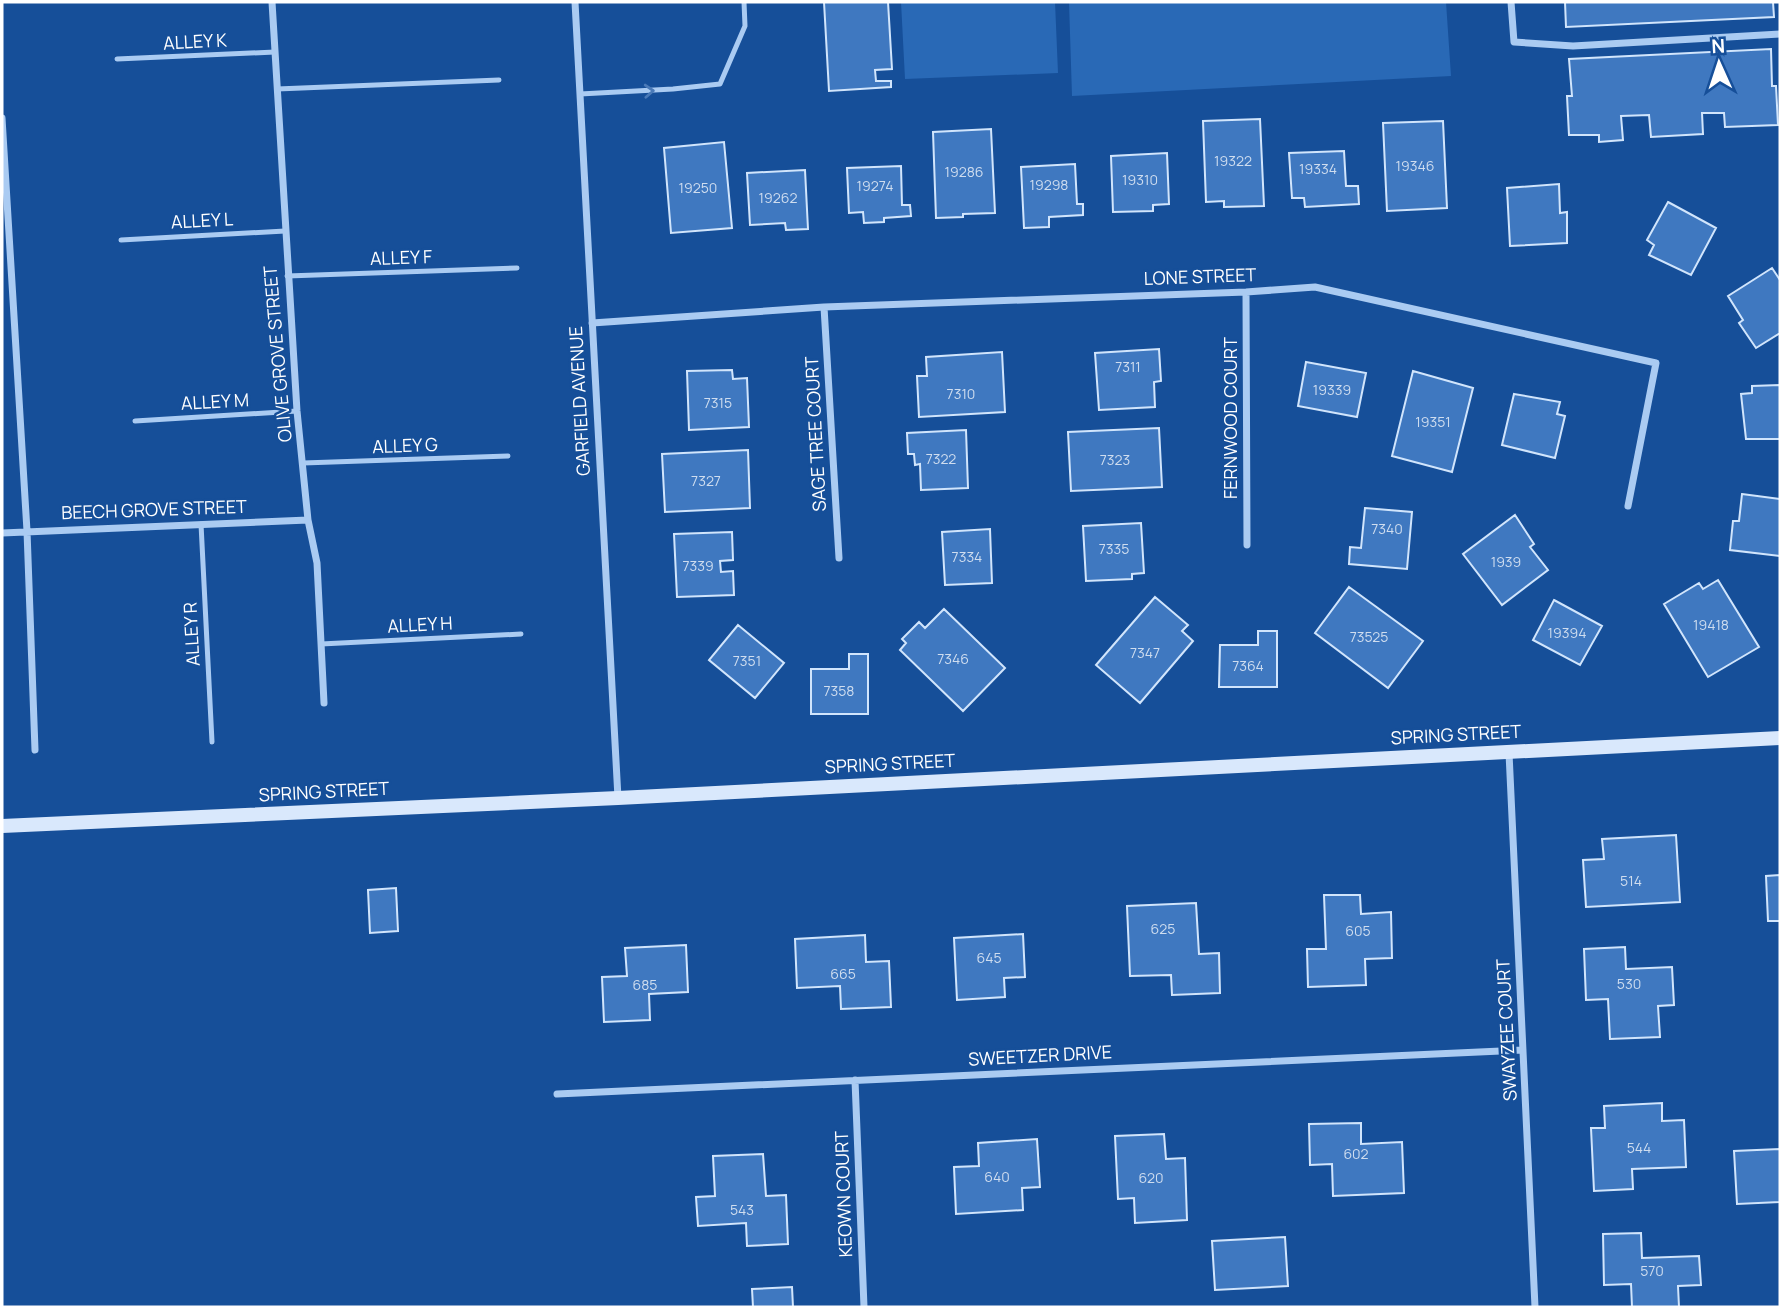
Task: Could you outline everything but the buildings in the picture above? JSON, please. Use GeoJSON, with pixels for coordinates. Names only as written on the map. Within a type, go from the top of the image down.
{"type":"FeatureCollection","features":[{"type":"Feature","properties":{"kind":"street","name":"OLIVE GROVE STREET"},"geometry":{"type":"LineString","coordinates":[[272,2],[297,411],[308,520],[317,563],[324,703]]}},
{"type":"Feature","properties":{"kind":"street","name":"GARFIELD AVENUE"},"geometry":{"type":"LineString","coordinates":[[575,2],[618,798]]}},
{"type":"Feature","properties":{"kind":"street"},"geometry":{"type":"LineString","coordinates":[[1511,2],[1514,42],[1573,46],[1780,34]]}},
{"type":"Feature","properties":{"kind":"street"},"geometry":{"type":"LineString","coordinates":[[2,118],[6,290],[27,531],[35,750]]}},
{"type":"Feature","properties":{"kind":"street","name":"LONE STREET"},"geometry":{"type":"LineString","coordinates":[[592,323],[824,307],[1246,292],[1315,287],[1656,363],[1628,506]]}},
{"type":"Feature","properties":{"kind":"street","name":"FERNWOOD COURT"},"geometry":{"type":"LineString","coordinates":[[1246,292],[1247,545]]}},
{"type":"Feature","properties":{"kind":"street","name":"SAGE TREE COURT"},"geometry":{"type":"LineString","coordinates":[[824,307],[839,558]]}},
{"type":"Feature","properties":{"kind":"street","name":"BEECH GROVE STREET"},"geometry":{"type":"LineString","coordinates":[[2,533],[308,520]]}},
{"type":"Feature","properties":{"kind":"street","name":"SPRING STREET"},"geometry":{"type":"LineString","coordinates":[[2,826],[618,798],[1780,738]]}},
{"type":"Feature","properties":{"kind":"street","name":"SWAYZEE COURT"},"geometry":{"type":"LineString","coordinates":[[1509,752],[1535,1307]]}},
{"type":"Feature","properties":{"kind":"street","name":"SWEETZER DRIVE"},"geometry":{"type":"LineString","coordinates":[[557,1094],[1523,1050]]}},
{"type":"Feature","properties":{"kind":"street","name":"KEOWN COURT"},"geometry":{"type":"LineString","coordinates":[[855,1080],[864,1307]]}},
{"type":"Feature","properties":{"kind":"lane"},"geometry":{"type":"LineString","coordinates":[[580,94],[720,85],[745,26],[744,2]]}},
{"type":"Feature","properties":{"kind":"lane","name":"ALLEY K"},"geometry":{"type":"LineString","coordinates":[[117,60],[275,52]]}},
{"type":"Feature","properties":{"kind":"lane"},"geometry":{"type":"LineString","coordinates":[[277,89],[499,80]]}},
{"type":"Feature","properties":{"kind":"lane","name":"ALLEY L"},"geometry":{"type":"LineString","coordinates":[[121,240],[285,231]]}},
{"type":"Feature","properties":{"kind":"lane","name":"ALLEY F"},"geometry":{"type":"LineString","coordinates":[[287,276],[516,268]]}},
{"type":"Feature","properties":{"kind":"lane","name":"ALLEY M"},"geometry":{"type":"LineString","coordinates":[[135,421],[297,411]]}},
{"type":"Feature","properties":{"kind":"lane","name":"ALLEY G"},"geometry":{"type":"LineString","coordinates":[[303,463],[508,456]]}},
{"type":"Feature","properties":{"kind":"lane","name":"ALLEY R"},"geometry":{"type":"LineString","coordinates":[[201,524],[212,742]]}},
{"type":"Feature","properties":{"kind":"lane","name":"ALLEY H"},"geometry":{"type":"LineString","coordinates":[[321,644],[521,634]]}},
{"type":"Feature","properties":{"kind":"shaded area"},"geometry":{"type":"Polygon","coordinates":[[[901,2],[1055,2],[1058,73],[905,79],[901,2]]]}},
{"type":"Feature","properties":{"kind":"shaded area"},"geometry":{"type":"Polygon","coordinates":[[[1069,2],[1446,2],[1451,76],[1072,96],[1069,2]]]}}]}
